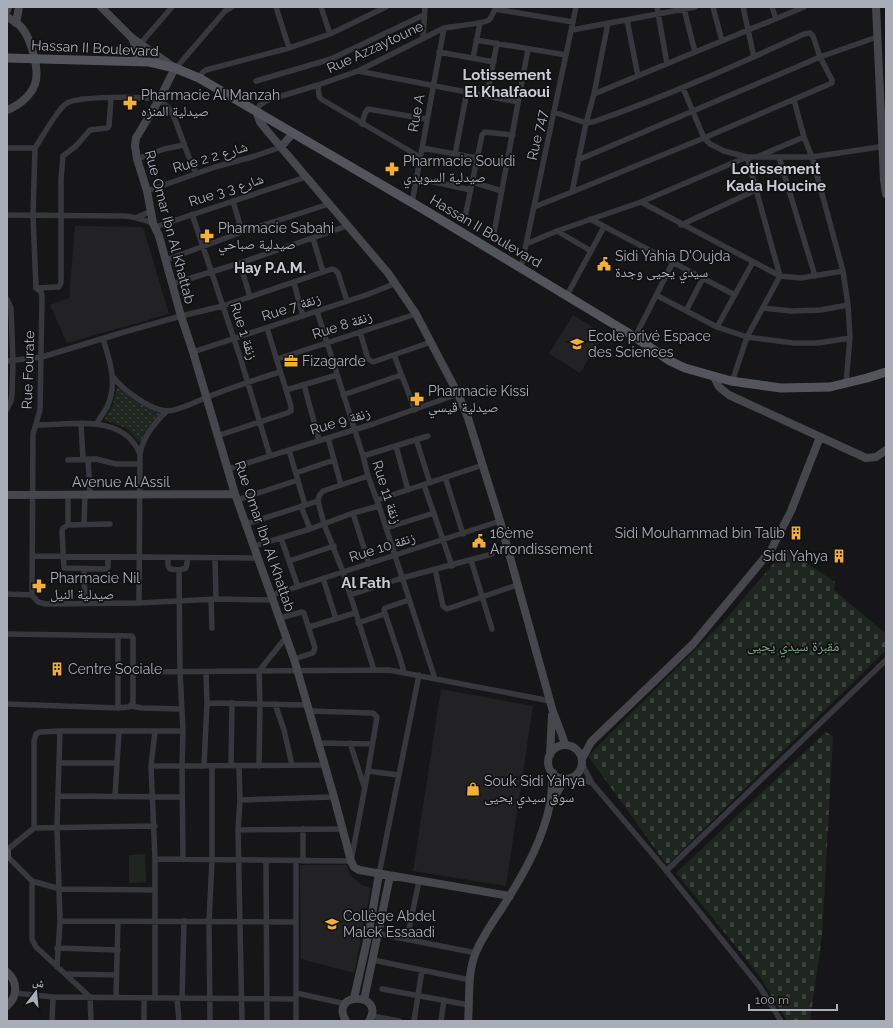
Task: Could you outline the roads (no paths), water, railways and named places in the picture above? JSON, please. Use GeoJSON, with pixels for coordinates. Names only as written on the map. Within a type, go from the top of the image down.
{"type":"FeatureCollection","features":[{"type":"Feature","properties":{"kind":"main road","name":"Hassan II Boulevard"},"geometry":{"type":"LineString","coordinates":[[7,58],[136,61],[176,68],[199,78],[521,268],[566,297],[634,337],[670,361],[685,368],[732,382],[782,388],[830,387],[846,384],[886,372]]}},
{"type":"Feature","properties":{"kind":"street"},"geometry":{"type":"LineString","coordinates":[[16,23],[19,7]]}},
{"type":"Feature","properties":{"kind":"street"},"geometry":{"type":"LineString","coordinates":[[101,7],[132,38],[176,68],[223,9],[232,7]]}},
{"type":"Feature","properties":{"kind":"street"},"geometry":{"type":"LineString","coordinates":[[141,44],[172,7]]}},
{"type":"Feature","properties":{"kind":"street"},"geometry":{"type":"LineString","coordinates":[[276,7],[290,48]]}},
{"type":"Feature","properties":{"kind":"street"},"geometry":{"type":"LineString","coordinates":[[321,7],[330,34]]}},
{"type":"Feature","properties":{"kind":"street"},"geometry":{"type":"LineString","coordinates":[[369,7],[372,14]]}},
{"type":"Feature","properties":{"kind":"street"},"geometry":{"type":"LineString","coordinates":[[199,78],[202,72],[206,70],[290,48],[330,34],[386,7]]}},
{"type":"Feature","properties":{"kind":"street"},"geometry":{"type":"LineString","coordinates":[[423,38],[425,7]]}},
{"type":"Feature","properties":{"kind":"street"},"geometry":{"type":"LineString","coordinates":[[523,14],[524,7]]}},
{"type":"Feature","properties":{"kind":"street","name":"Rue 747"},"geometry":{"type":"LineString","coordinates":[[521,268],[576,7]]}},
{"type":"Feature","properties":{"kind":"street"},"geometry":{"type":"LineString","coordinates":[[656,7],[667,64]]}},
{"type":"Feature","properties":{"kind":"street"},"geometry":{"type":"LineString","coordinates":[[572,30],[695,7]]}},
{"type":"Feature","properties":{"kind":"street"},"geometry":{"type":"LineString","coordinates":[[713,7],[722,41]]}},
{"type":"Feature","properties":{"kind":"street"},"geometry":{"type":"LineString","coordinates":[[743,7],[754,57]]}},
{"type":"Feature","properties":{"kind":"street"},"geometry":{"type":"LineString","coordinates":[[772,7],[776,19]]}},
{"type":"Feature","properties":{"kind":"street"},"geometry":{"type":"LineString","coordinates":[[594,94],[804,7]]}},
{"type":"Feature","properties":{"kind":"street"},"geometry":{"type":"LineString","coordinates":[[876,7],[885,146],[884,180],[886,194]]}},
{"type":"Feature","properties":{"kind":"street"},"geometry":{"type":"LineString","coordinates":[[473,58],[480,23],[490,20],[495,8],[573,22]]}},
{"type":"Feature","properties":{"kind":"street"},"geometry":{"type":"LineString","coordinates":[[684,9],[695,52]]}},
{"type":"Feature","properties":{"kind":"street"},"geometry":{"type":"LineString","coordinates":[[256,81],[331,59],[424,15]]}},
{"type":"Feature","properties":{"kind":"street"},"geometry":{"type":"LineString","coordinates":[[7,17],[22,28],[27,36],[35,58],[36,68],[35,84],[23,101],[7,110]]}},
{"type":"Feature","properties":{"kind":"street"},"geometry":{"type":"LineString","coordinates":[[627,20],[638,76]]}},
{"type":"Feature","properties":{"kind":"street","name":"Rue Azzaytoune"},"geometry":{"type":"LineString","coordinates":[[256,111],[260,104],[268,100],[318,86],[358,71],[444,28],[455,25],[480,23]]}},
{"type":"Feature","properties":{"kind":"street"},"geometry":{"type":"LineString","coordinates":[[572,192],[608,23]]}},
{"type":"Feature","properties":{"kind":"street","name":"Rue A"},"geometry":{"type":"LineString","coordinates":[[412,203],[426,119],[444,28]]}},
{"type":"Feature","properties":{"kind":"street"},"geometry":{"type":"LineString","coordinates":[[534,207],[794,100],[832,83],[832,80],[820,57],[813,36],[810,33],[804,34],[683,88],[634,108],[593,122],[586,123],[554,112]]}},
{"type":"Feature","properties":{"kind":"street"},"geometry":{"type":"LineString","coordinates":[[578,160],[820,57],[878,37]]}},
{"type":"Feature","properties":{"kind":"street"},"geometry":{"type":"LineString","coordinates":[[132,38],[136,48],[136,61]]}},
{"type":"Feature","properties":{"kind":"street"},"geometry":{"type":"LineString","coordinates":[[476,40],[566,55]]}},
{"type":"Feature","properties":{"kind":"street"},"geometry":{"type":"LineString","coordinates":[[487,96],[497,43]]}},
{"type":"Feature","properties":{"kind":"street"},"geometry":{"type":"LineString","coordinates":[[494,233],[528,49]]}},
{"type":"Feature","properties":{"kind":"street"},"geometry":{"type":"LineString","coordinates":[[439,52],[494,62]]}},
{"type":"Feature","properties":{"kind":"street","name":"Rue Omar Ibn Al Khattab"},"geometry":{"type":"LineString","coordinates":[[176,68],[136,138],[135,146],[137,159],[147,191],[154,225],[166,260],[181,316],[236,497],[294,659],[351,861]]}},
{"type":"Feature","properties":{"kind":"street"},"geometry":{"type":"LineString","coordinates":[[358,71],[518,102]]}},
{"type":"Feature","properties":{"kind":"street"},"geometry":{"type":"LineString","coordinates":[[318,86],[319,96],[322,99],[420,157]]}},
{"type":"Feature","properties":{"kind":"street"},"geometry":{"type":"LineString","coordinates":[[683,88],[704,138],[710,144],[724,151],[747,156],[779,158],[812,157],[885,146]]}},
{"type":"Feature","properties":{"kind":"street"},"geometry":{"type":"LineString","coordinates":[[455,154],[467,92]]}},
{"type":"Feature","properties":{"kind":"street"},"geometry":{"type":"LineString","coordinates":[[36,288],[59,287],[60,285],[62,267],[61,216],[63,156],[76,146],[90,130],[107,128],[109,126],[111,98]]}},
{"type":"Feature","properties":{"kind":"street"},"geometry":{"type":"LineString","coordinates":[[7,148],[35,148],[65,104],[78,100],[111,98],[159,100],[171,111],[196,173]]}},
{"type":"Feature","properties":{"kind":"street"},"geometry":{"type":"LineString","coordinates":[[794,100],[804,137],[812,157],[843,271],[848,305],[850,338],[846,384]]}},
{"type":"Feature","properties":{"kind":"street"},"geometry":{"type":"LineString","coordinates":[[362,124],[364,113],[368,109],[426,119]]}},
{"type":"Feature","properties":{"kind":"street"},"geometry":{"type":"LineString","coordinates":[[256,111],[260,122],[396,284],[416,314],[458,394],[468,418],[500,521],[553,712],[568,746],[577,750],[592,783],[760,987],[781,1021]]}},
{"type":"Feature","properties":{"kind":"street"},"geometry":{"type":"LineString","coordinates":[[282,147],[294,133]]}},
{"type":"Feature","properties":{"kind":"street"},"geometry":{"type":"LineString","coordinates":[[465,217],[483,133],[512,135]]}},
{"type":"Feature","properties":{"kind":"street"},"geometry":{"type":"LineString","coordinates":[[759,156],[804,137]]}},
{"type":"Feature","properties":{"kind":"street"},"geometry":{"type":"LineString","coordinates":[[137,159],[164,149],[184,145]]}},
{"type":"Feature","properties":{"kind":"street","name":"Rue 2 شارع 2"},"geometry":{"type":"LineString","coordinates":[[147,191],[196,173],[282,147]]}},
{"type":"Feature","properties":{"kind":"street","name":"Rue Fourate"},"geometry":{"type":"LineString","coordinates":[[32,595],[33,434],[34,428],[37,425],[40,410],[42,357],[42,296],[41,292],[36,288],[33,215],[35,148]]}},
{"type":"Feature","properties":{"kind":"street"},"geometry":{"type":"LineString","coordinates":[[422,148],[478,158]]}},
{"type":"Feature","properties":{"kind":"street"},"geometry":{"type":"LineString","coordinates":[[732,382],[747,337],[780,276],[747,156]]}},
{"type":"Feature","properties":{"kind":"street"},"geometry":{"type":"LineString","coordinates":[[526,244],[557,231],[641,202],[747,156]]}},
{"type":"Feature","properties":{"kind":"street"},"geometry":{"type":"LineString","coordinates":[[779,158],[815,276]]}},
{"type":"Feature","properties":{"kind":"street","name":"Rue 3 شارع 3"},"geometry":{"type":"LineString","coordinates":[[154,225],[306,177]]}},
{"type":"Feature","properties":{"kind":"street"},"geometry":{"type":"LineString","coordinates":[[416,178],[471,190]]}},
{"type":"Feature","properties":{"kind":"street"},"geometry":{"type":"LineString","coordinates":[[472,182],[502,191]]}},
{"type":"Feature","properties":{"kind":"street"},"geometry":{"type":"LineString","coordinates":[[682,225],[756,190]]}},
{"type":"Feature","properties":{"kind":"street"},"geometry":{"type":"LineString","coordinates":[[233,200],[242,232]]}},
{"type":"Feature","properties":{"kind":"street"},"geometry":{"type":"LineString","coordinates":[[641,202],[780,276],[801,278],[843,271]]}},
{"type":"Feature","properties":{"kind":"street"},"geometry":{"type":"LineString","coordinates":[[166,260],[242,232],[329,204]]}},
{"type":"Feature","properties":{"kind":"street"},"geometry":{"type":"LineString","coordinates":[[7,215],[138,217],[151,211]]}},
{"type":"Feature","properties":{"kind":"street","name":"Rue 1 زنقة"},"geometry":{"type":"LineString","coordinates":[[192,214],[234,339],[270,456]]}},
{"type":"Feature","properties":{"kind":"street"},"geometry":{"type":"LineString","coordinates":[[138,217],[154,225]]}},
{"type":"Feature","properties":{"kind":"street"},"geometry":{"type":"LineString","coordinates":[[590,219],[735,295]]}},
{"type":"Feature","properties":{"kind":"street"},"geometry":{"type":"LineString","coordinates":[[172,284],[240,263],[347,226]]}},
{"type":"Feature","properties":{"kind":"street"},"geometry":{"type":"LineString","coordinates":[[566,297],[604,227]]}},
{"type":"Feature","properties":{"kind":"street"},"geometry":{"type":"LineString","coordinates":[[557,231],[591,252]]}},
{"type":"Feature","properties":{"kind":"street"},"geometry":{"type":"LineString","coordinates":[[313,238],[323,272]]}},
{"type":"Feature","properties":{"kind":"street"},"geometry":{"type":"LineString","coordinates":[[634,337],[673,262]]}},
{"type":"Feature","properties":{"kind":"street"},"geometry":{"type":"LineString","coordinates":[[717,327],[753,262]]}},
{"type":"Feature","properties":{"kind":"street"},"geometry":{"type":"LineString","coordinates":[[240,263],[250,297]]}},
{"type":"Feature","properties":{"kind":"street"},"geometry":{"type":"LineString","coordinates":[[10,361],[42,357],[103,338],[222,306],[334,269],[338,273],[347,301]]}},
{"type":"Feature","properties":{"kind":"street"},"geometry":{"type":"LineString","coordinates":[[686,311],[703,278]]}},
{"type":"Feature","properties":{"kind":"street"},"geometry":{"type":"LineString","coordinates":[[294,283],[303,316]]}},
{"type":"Feature","properties":{"kind":"street","name":"Rue 7 زنقة"},"geometry":{"type":"LineString","coordinates":[[193,352],[396,284]]}},
{"type":"Feature","properties":{"kind":"street"},"geometry":{"type":"LineString","coordinates":[[656,295],[717,327],[747,337],[794,343],[818,343],[850,338]]}},
{"type":"Feature","properties":{"kind":"street"},"geometry":{"type":"LineString","coordinates":[[7,299],[11,308],[10,361],[12,394],[11,402],[7,409]]}},
{"type":"Feature","properties":{"kind":"street"},"geometry":{"type":"LineString","coordinates":[[763,308],[791,311],[822,310],[848,305]]}},
{"type":"Feature","properties":{"kind":"street","name":"Rue 11 زنقة"},"geometry":{"type":"LineString","coordinates":[[317,311],[368,476],[435,679]]}},
{"type":"Feature","properties":{"kind":"street","name":"Rue 8 زنقة"},"geometry":{"type":"LineString","coordinates":[[277,359],[416,314]]}},
{"type":"Feature","properties":{"kind":"street"},"geometry":{"type":"LineString","coordinates":[[217,436],[287,413],[291,410],[267,328]]}},
{"type":"Feature","properties":{"kind":"street"},"geometry":{"type":"LineString","coordinates":[[360,332],[367,356],[370,361],[378,361],[431,342]]}},
{"type":"Feature","properties":{"kind":"street"},"geometry":{"type":"LineString","coordinates":[[96,423],[108,403],[112,389],[113,377],[103,338]]}},
{"type":"Feature","properties":{"kind":"street"},"geometry":{"type":"LineString","coordinates":[[394,355],[415,410]]}},
{"type":"Feature","properties":{"kind":"street"},"geometry":{"type":"LineString","coordinates":[[113,377],[119,385],[140,400],[167,411],[186,406],[247,382],[280,372]]}},
{"type":"Feature","properties":{"kind":"street"},"geometry":{"type":"LineString","coordinates":[[286,390],[337,375]]}},
{"type":"Feature","properties":{"kind":"street"},"geometry":{"type":"LineString","coordinates":[[343,395],[401,375]]}},
{"type":"Feature","properties":{"kind":"street"},"geometry":{"type":"LineString","coordinates":[[714,377],[719,387],[729,395],[866,458],[876,457],[886,450]]}},
{"type":"Feature","properties":{"kind":"street"},"geometry":{"type":"LineString","coordinates":[[304,385],[319,440]]}},
{"type":"Feature","properties":{"kind":"street","name":"Rue 9 زنقة"},"geometry":{"type":"LineString","coordinates":[[228,469],[354,430],[458,394]]}},
{"type":"Feature","properties":{"kind":"street"},"geometry":{"type":"LineString","coordinates":[[139,603],[140,454],[142,444],[147,435],[167,411]]}},
{"type":"Feature","properties":{"kind":"street"},"geometry":{"type":"LineString","coordinates":[[37,425],[96,423],[123,432],[133,441],[140,454]]}},
{"type":"Feature","properties":{"kind":"street"},"geometry":{"type":"LineString","coordinates":[[81,424],[86,459],[88,495],[84,525]]}},
{"type":"Feature","properties":{"kind":"street"},"geometry":{"type":"LineString","coordinates":[[363,456],[428,436]]}},
{"type":"Feature","properties":{"kind":"street"},"geometry":{"type":"LineString","coordinates":[[574,777],[580,771],[582,762],[591,742],[693,644],[771,550],[791,511],[820,437]]}},
{"type":"Feature","properties":{"kind":"street"},"geometry":{"type":"LineString","coordinates":[[328,438],[341,485]]}},
{"type":"Feature","properties":{"kind":"street"},"geometry":{"type":"LineString","coordinates":[[416,439],[434,513],[452,566]]}},
{"type":"Feature","properties":{"kind":"street"},"geometry":{"type":"LineString","coordinates":[[396,446],[408,490]]}},
{"type":"Feature","properties":{"kind":"street"},"geometry":{"type":"LineString","coordinates":[[289,450],[310,529]]}},
{"type":"Feature","properties":{"kind":"street"},"geometry":{"type":"LineString","coordinates":[[68,460],[101,459],[116,464],[140,464]]}},
{"type":"Feature","properties":{"kind":"street"},"geometry":{"type":"LineString","coordinates":[[296,473],[334,460]]}},
{"type":"Feature","properties":{"kind":"street"},"geometry":{"type":"LineString","coordinates":[[254,546],[310,529],[408,490],[483,465]]}},
{"type":"Feature","properties":{"kind":"street"},"geometry":{"type":"LineString","coordinates":[[368,476],[321,493],[318,501],[324,524],[334,546],[343,572],[374,670]]}},
{"type":"Feature","properties":{"kind":"street"},"geometry":{"type":"LineString","coordinates":[[445,477],[463,534]]}},
{"type":"Feature","properties":{"kind":"street"},"geometry":{"type":"LineString","coordinates":[[236,497],[298,480]]}},
{"type":"Feature","properties":{"kind":"street","name":"Avenue Al Assil"},"geometry":{"type":"LineString","coordinates":[[7,495],[236,497]]}},
{"type":"Feature","properties":{"kind":"street"},"geometry":{"type":"LineString","coordinates":[[68,495],[68,525],[63,530],[64,568],[106,569],[108,566],[108,557]]}},
{"type":"Feature","properties":{"kind":"street"},"geometry":{"type":"LineString","coordinates":[[246,524],[318,501]]}},
{"type":"Feature","properties":{"kind":"street"},"geometry":{"type":"LineString","coordinates":[[353,513],[369,564]]}},
{"type":"Feature","properties":{"kind":"street"},"geometry":{"type":"LineString","coordinates":[[386,528],[434,513]]}},
{"type":"Feature","properties":{"kind":"street","name":"Rue 10 زنقة"},"geometry":{"type":"LineString","coordinates":[[32,595],[38,602],[46,604],[139,603],[180,600],[273,598],[323,578],[500,521]]}},
{"type":"Feature","properties":{"kind":"street"},"geometry":{"type":"LineString","coordinates":[[68,525],[110,524]]}},
{"type":"Feature","properties":{"kind":"street"},"geometry":{"type":"LineString","coordinates":[[281,538],[298,587]]}},
{"type":"Feature","properties":{"kind":"street"},"geometry":{"type":"LineString","coordinates":[[289,561],[334,546]]}},
{"type":"Feature","properties":{"kind":"street"},"geometry":{"type":"LineString","coordinates":[[350,595],[402,578],[452,566],[492,554]]}},
{"type":"Feature","properties":{"kind":"street"},"geometry":{"type":"LineString","coordinates":[[33,556],[258,558]]}},
{"type":"Feature","properties":{"kind":"street"},"geometry":{"type":"LineString","coordinates":[[168,558],[168,566],[170,569],[180,570],[186,568],[188,558]]}},
{"type":"Feature","properties":{"kind":"street"},"geometry":{"type":"LineString","coordinates":[[212,628],[215,558]]}},
{"type":"Feature","properties":{"kind":"street"},"geometry":{"type":"LineString","coordinates":[[471,560],[492,629]]}},
{"type":"Feature","properties":{"kind":"street"},"geometry":{"type":"LineString","coordinates":[[84,568],[85,603]]}},
{"type":"Feature","properties":{"kind":"street"},"geometry":{"type":"LineString","coordinates":[[435,569],[443,606],[445,608],[455,607],[517,585]]}},
{"type":"Feature","properties":{"kind":"street"},"geometry":{"type":"LineString","coordinates":[[180,570],[180,672],[184,731],[182,767],[183,860]]}},
{"type":"Feature","properties":{"kind":"street"},"geometry":{"type":"LineString","coordinates":[[323,578],[336,619]]}},
{"type":"Feature","properties":{"kind":"street"},"geometry":{"type":"LineString","coordinates":[[7,594],[32,595]]}},
{"type":"Feature","properties":{"kind":"street"},"geometry":{"type":"LineString","coordinates":[[404,672],[384,614],[384,610],[385,608],[409,600]]}},
{"type":"Feature","properties":{"kind":"street"},"geometry":{"type":"LineString","coordinates":[[280,618],[302,612],[304,613],[309,627],[315,651],[294,659]]}},
{"type":"Feature","properties":{"kind":"street"},"geometry":{"type":"LineString","coordinates":[[309,627],[355,613]]}},
{"type":"Feature","properties":{"kind":"street"},"geometry":{"type":"LineString","coordinates":[[358,623],[384,614]]}},
{"type":"Feature","properties":{"kind":"street"},"geometry":{"type":"LineString","coordinates":[[7,634],[129,636],[133,638],[134,672],[133,703],[131,706]]}},
{"type":"Feature","properties":{"kind":"street"},"geometry":{"type":"LineString","coordinates":[[118,636],[118,708]]}},
{"type":"Feature","properties":{"kind":"street"},"geometry":{"type":"LineString","coordinates":[[259,766],[259,671],[286,636]]}},
{"type":"Feature","properties":{"kind":"street"},"geometry":{"type":"LineString","coordinates":[[666,871],[886,660]]}},
{"type":"Feature","properties":{"kind":"street"},"geometry":{"type":"LineString","coordinates":[[134,672],[374,670],[404,672],[550,701]]}},
{"type":"Feature","properties":{"kind":"street"},"geometry":{"type":"LineString","coordinates":[[204,766],[207,703],[206,672]]}},
{"type":"Feature","properties":{"kind":"street"},"geometry":{"type":"LineString","coordinates":[[346,1021],[343,1013],[346,1004],[354,998],[369,932],[398,775],[419,675]]}},
{"type":"Feature","properties":{"kind":"street"},"geometry":{"type":"LineString","coordinates":[[207,703],[275,704],[375,714],[376,717],[368,771],[351,861],[356,869],[510,896]]}},
{"type":"Feature","properties":{"kind":"street"},"geometry":{"type":"LineString","coordinates":[[231,766],[232,703]]}},
{"type":"Feature","properties":{"kind":"street"},"geometry":{"type":"LineString","coordinates":[[7,704],[118,708],[131,706],[142,708],[182,709]]}},
{"type":"Feature","properties":{"kind":"street"},"geometry":{"type":"LineString","coordinates":[[275,704],[284,730],[292,766]]}},
{"type":"Feature","properties":{"kind":"street"},"geometry":{"type":"LineString","coordinates":[[551,803],[552,773],[548,763],[550,755],[553,712]]}},
{"type":"Feature","properties":{"kind":"street"},"geometry":{"type":"LineString","coordinates":[[56,967],[60,920],[57,827],[60,731]]}},
{"type":"Feature","properties":{"kind":"street"},"geometry":{"type":"LineString","coordinates":[[115,797],[119,731]]}},
{"type":"Feature","properties":{"kind":"street"},"geometry":{"type":"LineString","coordinates":[[155,731],[152,766],[155,826],[155,998]]}},
{"type":"Feature","properties":{"kind":"street"},"geometry":{"type":"LineString","coordinates":[[34,828],[35,736],[40,732],[184,731]]}},
{"type":"Feature","properties":{"kind":"street"},"geometry":{"type":"LineString","coordinates":[[550,755],[555,748],[591,742]]}},
{"type":"Feature","properties":{"kind":"street"},"geometry":{"type":"LineString","coordinates":[[318,743],[372,744]]}},
{"type":"Feature","properties":{"kind":"street"},"geometry":{"type":"LineString","coordinates":[[350,743],[365,788]]}},
{"type":"Feature","properties":{"kind":"street"},"geometry":{"type":"LineString","coordinates":[[59,763],[116,763]]}},
{"type":"Feature","properties":{"kind":"street"},"geometry":{"type":"LineString","coordinates":[[152,766],[325,765]]}},
{"type":"Feature","properties":{"kind":"street"},"geometry":{"type":"LineString","coordinates":[[210,1021],[209,922],[212,860],[212,766]]}},
{"type":"Feature","properties":{"kind":"street"},"geometry":{"type":"LineString","coordinates":[[239,766],[240,800],[238,860],[242,1021]]}},
{"type":"Feature","properties":{"kind":"street"},"geometry":{"type":"LineString","coordinates":[[368,771],[398,775]]}},
{"type":"Feature","properties":{"kind":"street"},"geometry":{"type":"LineString","coordinates":[[552,773],[560,778],[565,779],[574,777],[592,783]]}},
{"type":"Feature","properties":{"kind":"street"},"geometry":{"type":"LineString","coordinates":[[468,1021],[470,980],[476,953],[534,854],[551,803],[565,779]]}},
{"type":"Feature","properties":{"kind":"street"},"geometry":{"type":"LineString","coordinates":[[58,796],[182,797]]}},
{"type":"Feature","properties":{"kind":"street"},"geometry":{"type":"LineString","coordinates":[[240,800],[334,797]]}},
{"type":"Feature","properties":{"kind":"street"},"geometry":{"type":"LineString","coordinates":[[154,890],[60,889],[32,881],[7,857],[7,851],[34,828],[155,826]]}},
{"type":"Feature","properties":{"kind":"street"},"geometry":{"type":"LineString","coordinates":[[303,829],[303,861]]}},
{"type":"Feature","properties":{"kind":"street"},"geometry":{"type":"LineString","coordinates":[[238,830],[343,829]]}},
{"type":"Feature","properties":{"kind":"street"},"geometry":{"type":"LineString","coordinates":[[155,859],[351,861]]}},
{"type":"Feature","properties":{"kind":"street"},"geometry":{"type":"LineString","coordinates":[[266,861],[267,1021]]}},
{"type":"Feature","properties":{"kind":"street"},"geometry":{"type":"LineString","coordinates":[[296,861],[297,1021]]}},
{"type":"Feature","properties":{"kind":"street"},"geometry":{"type":"LineString","coordinates":[[364,1000],[390,876]]}},
{"type":"Feature","properties":{"kind":"street"},"geometry":{"type":"LineString","coordinates":[[32,881],[32,939],[36,947],[56,967],[67,974],[90,997],[91,1021]]}},
{"type":"Feature","properties":{"kind":"street"},"geometry":{"type":"LineString","coordinates":[[407,939],[419,881]]}},
{"type":"Feature","properties":{"kind":"street"},"geometry":{"type":"LineString","coordinates":[[60,920],[296,922]]}},
{"type":"Feature","properties":{"kind":"street"},"geometry":{"type":"LineString","coordinates":[[116,997],[118,921]]}},
{"type":"Feature","properties":{"kind":"street"},"geometry":{"type":"LineString","coordinates":[[179,1021],[184,921]]}},
{"type":"Feature","properties":{"kind":"street"},"geometry":{"type":"LineString","coordinates":[[369,932],[476,953]]}},
{"type":"Feature","properties":{"kind":"street"},"geometry":{"type":"LineString","coordinates":[[57,948],[118,950]]}},
{"type":"Feature","properties":{"kind":"street"},"geometry":{"type":"LineString","coordinates":[[373,960],[470,980]]}},
{"type":"Feature","properties":{"kind":"street"},"geometry":{"type":"LineString","coordinates":[[414,1021],[422,970]]}},
{"type":"Feature","properties":{"kind":"street"},"geometry":{"type":"LineString","coordinates":[[7,972],[14,982],[15,993],[7,1006]]}},
{"type":"Feature","properties":{"kind":"street"},"geometry":{"type":"LineString","coordinates":[[67,974],[116,975]]}},
{"type":"Feature","properties":{"kind":"street"},"geometry":{"type":"LineString","coordinates":[[382,989],[469,1005]]}},
{"type":"Feature","properties":{"kind":"street"},"geometry":{"type":"LineString","coordinates":[[15,993],[53,997],[296,999]]}},
{"type":"Feature","properties":{"kind":"street"},"geometry":{"type":"LineString","coordinates":[[296,993],[346,1004]]}},
{"type":"Feature","properties":{"kind":"street"},"geometry":{"type":"LineString","coordinates":[[52,1021],[53,997]]}},
{"type":"Feature","properties":{"kind":"street"},"geometry":{"type":"LineString","coordinates":[[144,998],[144,1021]]}},
{"type":"Feature","properties":{"kind":"street"},"geometry":{"type":"LineString","coordinates":[[354,998],[364,1000],[371,1007],[370,1019],[399,1021]]}},
{"type":"Feature","properties":{"kind":"street"},"geometry":{"type":"LineString","coordinates":[[440,1021],[444,1000]]}},
{"type":"Feature","properties":{"kind":"place","name":"Pharmacie Al Manzah صيدلية المنزه"},"geometry":{"type":"Point","coordinates":[130,103]}},
{"type":"Feature","properties":{"kind":"place","name":"Pharmacie Souidi صيدلية السويدي"},"geometry":{"type":"Point","coordinates":[392,169]}},
{"type":"Feature","properties":{"kind":"place","name":"Pharmacie Sabahi صيدلية صباحي"},"geometry":{"type":"Point","coordinates":[207,236]}},
{"type":"Feature","properties":{"kind":"place","name":"Sidi Yahia D'Oujda سيدي يحيى وجدة"},"geometry":{"type":"Point","coordinates":[604,264]}},
{"type":"Feature","properties":{"kind":"place","name":"Ecole privé Espace des Sciences"},"geometry":{"type":"Point","coordinates":[577,344]}},
{"type":"Feature","properties":{"kind":"place","name":"Fizagarde"},"geometry":{"type":"Point","coordinates":[291,361]}},
{"type":"Feature","properties":{"kind":"place","name":"Pharmacie Kissi صيدلية قيسي"},"geometry":{"type":"Point","coordinates":[417,399]}},
{"type":"Feature","properties":{"kind":"place","name":"Sidi Mouhammad bin Talib"},"geometry":{"type":"Point","coordinates":[796,533]}},
{"type":"Feature","properties":{"kind":"place","name":"16ème Arrondissement"},"geometry":{"type":"Point","coordinates":[479,541]}},
{"type":"Feature","properties":{"kind":"place","name":"Sidi Yahya"},"geometry":{"type":"Point","coordinates":[839,556]}},
{"type":"Feature","properties":{"kind":"place","name":"Pharmacie Nil صيدلية النيل"},"geometry":{"type":"Point","coordinates":[39,586]}},
{"type":"Feature","properties":{"kind":"place","name":"Centre Sociale"},"geometry":{"type":"Point","coordinates":[57,669]}},
{"type":"Feature","properties":{"kind":"place","name":"Souk Sidi Yahya سوق سيدي يحيى"},"geometry":{"type":"Point","coordinates":[473,789]}},
{"type":"Feature","properties":{"kind":"place","name":"Collège Abdel Malek Essaadi"},"geometry":{"type":"Point","coordinates":[332,924]}},
{"type":"Feature","properties":{"kind":"district","name":"Lotissement El Khalfaoui"},"geometry":{"type":"Point","coordinates":[507,84]}},
{"type":"Feature","properties":{"kind":"district","name":"Lotissement Kada Houcine"},"geometry":{"type":"Point","coordinates":[776,178]}},
{"type":"Feature","properties":{"kind":"district","name":"Hay P.A.M."},"geometry":{"type":"Point","coordinates":[270,268]}},
{"type":"Feature","properties":{"kind":"district","name":"Al Fath"},"geometry":{"type":"Point","coordinates":[366,583]}},
{"type":"Feature","properties":{"kind":"park label","name":"مقبرة سيدي يحيى"},"geometry":{"type":"Point","coordinates":[793,646]}}]}
